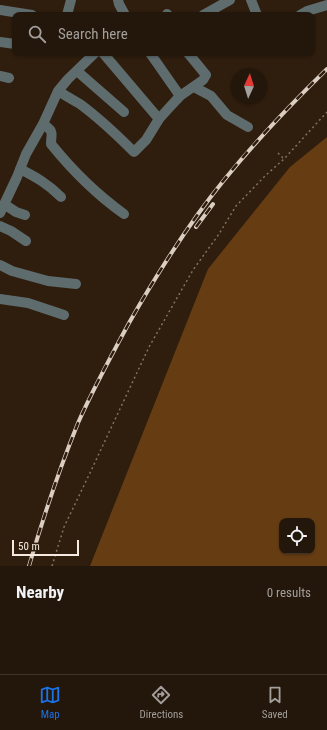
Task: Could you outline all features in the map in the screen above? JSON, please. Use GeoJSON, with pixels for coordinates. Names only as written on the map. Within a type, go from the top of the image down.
{"type":"FeatureCollection","features":[{"type":"Feature","properties":{"kind":"street"},"geometry":{"type":"LineString","coordinates":[[68,12],[71,0]]}},
{"type":"Feature","properties":{"kind":"street"},"geometry":{"type":"LineString","coordinates":[[118,0],[123,12]]}},
{"type":"Feature","properties":{"kind":"street"},"geometry":{"type":"LineString","coordinates":[[208,12],[230,0]]}},
{"type":"Feature","properties":{"kind":"street"},"geometry":{"type":"LineString","coordinates":[[251,0],[256,12]]}},
{"type":"Feature","properties":{"kind":"street"},"geometry":{"type":"LineString","coordinates":[[305,12],[327,5]]}},
{"type":"Feature","properties":{"kind":"street"},"geometry":{"type":"LineString","coordinates":[[0,10],[13,12]]}},
{"type":"Feature","properties":{"kind":"street"},"geometry":{"type":"LineString","coordinates":[[0,42],[12,44]]}},
{"type":"Feature","properties":{"kind":"street"},"geometry":{"type":"LineString","coordinates":[[25,215],[2,209],[26,154],[43,124],[58,92],[68,79],[91,56]]}},
{"type":"Feature","properties":{"kind":"street"},"geometry":{"type":"LineString","coordinates":[[106,56],[159,119]]}},
{"type":"Feature","properties":{"kind":"street"},"geometry":{"type":"LineString","coordinates":[[152,56],[180,96]]}},
{"type":"Feature","properties":{"kind":"street"},"geometry":{"type":"LineString","coordinates":[[58,92],[80,104],[118,136],[134,152],[146,140],[159,119],[180,96],[203,80],[206,74],[191,56]]}},
{"type":"Feature","properties":{"kind":"street"},"geometry":{"type":"LineString","coordinates":[[77,71],[124,112]]}},
{"type":"Feature","properties":{"kind":"street"},"geometry":{"type":"LineString","coordinates":[[194,87],[211,96],[227,115],[248,127]]}},
{"type":"Feature","properties":{"kind":"street"},"geometry":{"type":"LineString","coordinates":[[43,124],[50,128],[52,132],[50,142],[60,156],[93,190],[124,214]]}},
{"type":"Feature","properties":{"kind":"street"},"geometry":{"type":"LineString","coordinates":[[20,169],[39,178],[61,197]]}},
{"type":"Feature","properties":{"kind":"street"},"geometry":{"type":"LineString","coordinates":[[0,226],[26,241]]}},
{"type":"Feature","properties":{"kind":"street"},"geometry":{"type":"LineString","coordinates":[[0,265],[12,271],[48,281],[76,284]]}},
{"type":"Feature","properties":{"kind":"street"},"geometry":{"type":"LineString","coordinates":[[0,299],[28,304],[64,315]]}},
{"type":"Feature","properties":{"kind":"path"},"geometry":{"type":"LineString","coordinates":[[52,566],[64,527],[149,347],[193,270],[219,234],[236,206],[284,159],[327,112]]}},
{"type":"Feature","properties":{"kind":"path"},"geometry":{"type":"LineString","coordinates":[[278,153],[284,159]]}},
{"type":"Feature","properties":{"kind":"shaded area"},"geometry":{"type":"Polygon","coordinates":[[[327,137],[327,566],[90,566],[208,269],[290,167],[327,137]]]}},
{"type":"Feature","properties":{"kind":"railway"},"geometry":{"type":"LineString","coordinates":[[29,566],[64,458],[78,423],[109,360],[145,295],[189,227],[228,175],[276,121],[327,69]]}},
{"type":"Feature","properties":{"kind":"railway"},"geometry":{"type":"LineString","coordinates":[[196,227],[213,204]]}}]}
